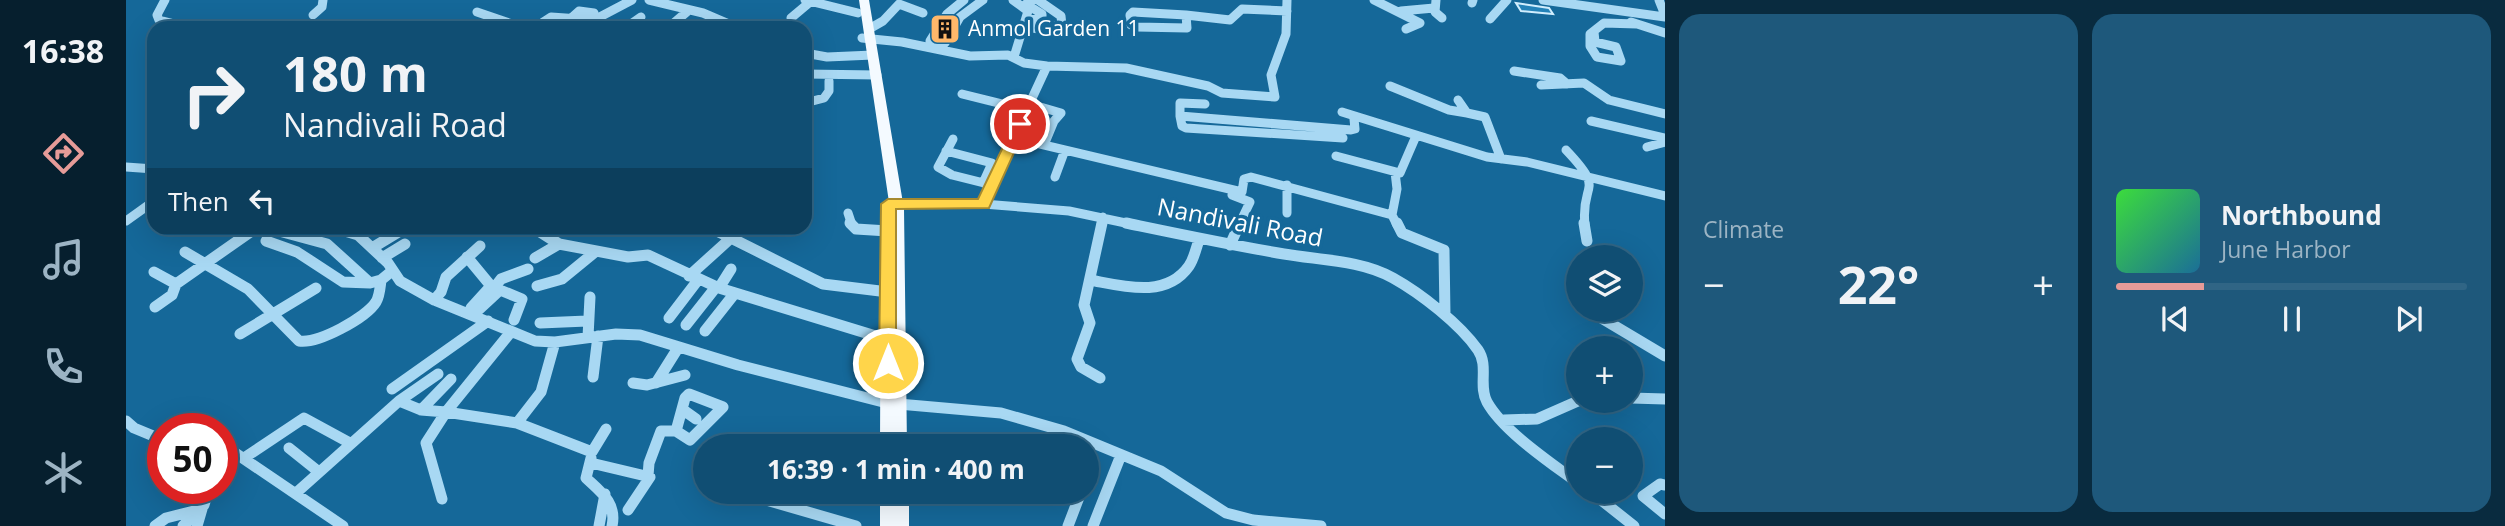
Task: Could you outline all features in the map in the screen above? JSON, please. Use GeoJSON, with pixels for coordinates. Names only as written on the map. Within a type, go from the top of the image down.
{"type":"FeatureCollection","features":[{"type":"Feature","properties":{"kind":"main road"},"geometry":{"type":"LineString","coordinates":[[864,0],[871,77],[892,204],[893,341],[889,434]]}},
{"type":"Feature","properties":{"kind":"main road"},"geometry":{"type":"LineString","coordinates":[[858,7],[867,35]]}},
{"type":"Feature","properties":{"kind":"main road"},"geometry":{"type":"LineString","coordinates":[[892,204],[888,231],[888,292],[893,341]]}},
{"type":"Feature","properties":{"kind":"main road"},"geometry":{"type":"LineString","coordinates":[[892,404],[897,434]]}},
{"type":"Feature","properties":{"kind":"main road"},"geometry":{"type":"LineString","coordinates":[[889,504],[889,526]]}},
{"type":"Feature","properties":{"kind":"main road"},"geometry":{"type":"LineString","coordinates":[[900,504],[900,526]]}},
{"type":"Feature","properties":{"kind":"street"},"geometry":{"type":"LineString","coordinates":[[163,21],[157,15],[165,0]]}},
{"type":"Feature","properties":{"kind":"street"},"geometry":{"type":"LineString","coordinates":[[313,15],[322,8],[323,0]]}},
{"type":"Feature","properties":{"kind":"street"},"geometry":{"type":"LineString","coordinates":[[594,21],[602,20],[632,0]]}},
{"type":"Feature","properties":{"kind":"street"},"geometry":{"type":"LineString","coordinates":[[649,0],[689,10],[717,21]]}},
{"type":"Feature","properties":{"kind":"street"},"geometry":{"type":"LineString","coordinates":[[964,0],[947,15],[930,41],[944,44],[965,18],[985,0]]}},
{"type":"Feature","properties":{"kind":"street"},"geometry":{"type":"LineString","coordinates":[[1021,7],[1042,21],[1043,14],[1026,4],[1033,0]]}},
{"type":"Feature","properties":{"kind":"street"},"geometry":{"type":"LineString","coordinates":[[1021,7],[1032,28],[1046,30],[1050,26],[1062,26],[1061,16],[1038,0]]}},
{"type":"Feature","properties":{"kind":"street"},"geometry":{"type":"LineString","coordinates":[[867,35],[970,56],[1014,57],[1024,62],[1047,66],[1126,68],[1222,93],[1275,97],[1269,78],[1270,66],[1286,37],[1287,0]]}},
{"type":"Feature","properties":{"kind":"street"},"geometry":{"type":"LineString","coordinates":[[1374,0],[1420,23],[1406,29]]}},
{"type":"Feature","properties":{"kind":"street"},"geometry":{"type":"LineString","coordinates":[[1490,19],[1507,0]]}},
{"type":"Feature","properties":{"kind":"street"},"geometry":{"type":"LineString","coordinates":[[1543,0],[1665,16],[1659,0]]}},
{"type":"Feature","properties":{"kind":"street"},"geometry":{"type":"LineString","coordinates":[[791,18],[808,1],[858,7]]}},
{"type":"Feature","properties":{"kind":"street"},"geometry":{"type":"LineString","coordinates":[[911,8],[920,2]]}},
{"type":"Feature","properties":{"kind":"street"},"geometry":{"type":"LineString","coordinates":[[867,35],[899,4],[923,13]]}},
{"type":"Feature","properties":{"kind":"street"},"geometry":{"type":"LineString","coordinates":[[1398,11],[1435,4],[1442,18]]}},
{"type":"Feature","properties":{"kind":"street"},"geometry":{"type":"LineString","coordinates":[[1014,57],[1021,7]]}},
{"type":"Feature","properties":{"kind":"street"},"geometry":{"type":"LineString","coordinates":[[1605,8],[1637,24],[1665,33]]}},
{"type":"Feature","properties":{"kind":"street"},"geometry":{"type":"LineString","coordinates":[[1186,15],[1187,27],[1182,29],[1137,27],[1131,25],[1130,15],[1133,12],[1186,15],[1230,20],[1242,9],[1287,11]]}},
{"type":"Feature","properties":{"kind":"street"},"geometry":{"type":"LineString","coordinates":[[676,21],[689,10]]}},
{"type":"Feature","properties":{"kind":"street"},"geometry":{"type":"LineString","coordinates":[[477,12],[495,21]]}},
{"type":"Feature","properties":{"kind":"street"},"geometry":{"type":"LineString","coordinates":[[545,21],[551,17],[578,21]]}},
{"type":"Feature","properties":{"kind":"street"},"geometry":{"type":"LineString","coordinates":[[635,21],[641,17]]}},
{"type":"Feature","properties":{"kind":"street"},"geometry":{"type":"LineString","coordinates":[[1594,32],[1595,42],[1615,46],[1621,61],[1597,57],[1588,40],[1591,32],[1604,23],[1637,24]]}},
{"type":"Feature","properties":{"kind":"street"},"geometry":{"type":"LineString","coordinates":[[948,52],[952,37]]}},
{"type":"Feature","properties":{"kind":"street"},"geometry":{"type":"LineString","coordinates":[[812,54],[827,57],[869,56]]}},
{"type":"Feature","properties":{"kind":"street"},"geometry":{"type":"LineString","coordinates":[[988,184],[1014,138],[1047,66]]}},
{"type":"Feature","properties":{"kind":"street"},"geometry":{"type":"LineString","coordinates":[[1514,71],[1560,78],[1567,84]]}},
{"type":"Feature","properties":{"kind":"street"},"geometry":{"type":"LineString","coordinates":[[812,76],[871,77]]}},
{"type":"Feature","properties":{"kind":"street"},"geometry":{"type":"LineString","coordinates":[[812,77],[829,81],[871,77]]}},
{"type":"Feature","properties":{"kind":"street"},"geometry":{"type":"LineString","coordinates":[[849,82],[871,77]]}},
{"type":"Feature","properties":{"kind":"street"},"geometry":{"type":"LineString","coordinates":[[812,103],[826,97],[830,91],[829,81]]}},
{"type":"Feature","properties":{"kind":"street"},"geometry":{"type":"LineString","coordinates":[[1541,85],[1584,83],[1609,100],[1665,114]]}},
{"type":"Feature","properties":{"kind":"street"},"geometry":{"type":"LineString","coordinates":[[1199,85],[1209,118]]}},
{"type":"Feature","properties":{"kind":"street"},"geometry":{"type":"LineString","coordinates":[[1390,86],[1449,110],[1484,113],[1501,159]]}},
{"type":"Feature","properties":{"kind":"street"},"geometry":{"type":"LineString","coordinates":[[962,94],[1061,113],[1054,121],[1044,145]]}},
{"type":"Feature","properties":{"kind":"street"},"geometry":{"type":"LineString","coordinates":[[1458,100],[1467,113]]}},
{"type":"Feature","properties":{"kind":"street"},"geometry":{"type":"LineString","coordinates":[[1205,104],[1180,103],[1180,116],[1184,127],[1271,122],[1355,129],[1354,119]]}},
{"type":"Feature","properties":{"kind":"street"},"geometry":{"type":"LineString","coordinates":[[1339,128],[1339,113],[1487,157],[1590,177],[1665,196]]}},
{"type":"Feature","properties":{"kind":"street"},"geometry":{"type":"LineString","coordinates":[[1180,116],[1209,118],[1274,133],[1343,138]]}},
{"type":"Feature","properties":{"kind":"street"},"geometry":{"type":"LineString","coordinates":[[1591,121],[1665,140]]}},
{"type":"Feature","properties":{"kind":"street"},"geometry":{"type":"LineString","coordinates":[[1271,122],[1274,133]]}},
{"type":"Feature","properties":{"kind":"street"},"geometry":{"type":"LineString","coordinates":[[1336,156],[1401,172],[1416,136]]}},
{"type":"Feature","properties":{"kind":"street"},"geometry":{"type":"LineString","coordinates":[[1014,138],[1242,192],[1244,179],[1247,177],[1287,185],[1392,215]]}},
{"type":"Feature","properties":{"kind":"street"},"geometry":{"type":"LineString","coordinates":[[954,139],[939,164],[940,169],[952,175],[988,184]]}},
{"type":"Feature","properties":{"kind":"street"},"geometry":{"type":"LineString","coordinates":[[1647,147],[1665,140]]}},
{"type":"Feature","properties":{"kind":"street"},"geometry":{"type":"LineString","coordinates":[[1566,150],[1590,177],[1591,186],[1584,220],[1587,241]]}},
{"type":"Feature","properties":{"kind":"street"},"geometry":{"type":"LineString","coordinates":[[946,151],[992,163],[984,204]]}},
{"type":"Feature","properties":{"kind":"street"},"geometry":{"type":"LineString","coordinates":[[1065,151],[1080,157]]}},
{"type":"Feature","properties":{"kind":"street"},"geometry":{"type":"LineString","coordinates":[[1055,177],[1065,151]]}},
{"type":"Feature","properties":{"kind":"street"},"geometry":{"type":"LineString","coordinates":[[126,167],[147,168]]}},
{"type":"Feature","properties":{"kind":"street"},"geometry":{"type":"LineString","coordinates":[[1395,172],[1397,189],[1392,215],[1402,233],[1444,250],[1445,315]]}},
{"type":"Feature","properties":{"kind":"street"},"geometry":{"type":"LineString","coordinates":[[1287,185],[1293,202],[1287,213]]}},
{"type":"Feature","properties":{"kind":"street"},"geometry":{"type":"LineString","coordinates":[[1230,246],[1250,202],[1233,195]]}},
{"type":"Feature","properties":{"kind":"street","name":"Nandivali Road"},"geometry":{"type":"LineString","coordinates":[[892,204],[984,204],[1049,209],[1103,217],[1230,246],[1368,268],[1392,277],[1445,315],[1478,349],[1484,364],[1483,393],[1524,443],[1566,474]]}},
{"type":"Feature","properties":{"kind":"street"},"geometry":{"type":"LineString","coordinates":[[126,221],[147,206]]}},
{"type":"Feature","properties":{"kind":"street"},"geometry":{"type":"LineString","coordinates":[[848,213],[850,223],[856,229],[888,231]]}},
{"type":"Feature","properties":{"kind":"street"},"geometry":{"type":"LineString","coordinates":[[1100,378],[1081,367],[1077,359],[1090,323],[1084,305],[1103,217]]}},
{"type":"Feature","properties":{"kind":"street"},"geometry":{"type":"LineString","coordinates":[[155,307],[172,295],[176,284],[246,235]]}},
{"type":"Feature","properties":{"kind":"street"},"geometry":{"type":"LineString","coordinates":[[185,252],[248,289],[299,341],[315,339],[370,309],[378,298],[376,282],[327,244],[294,235]]}},
{"type":"Feature","properties":{"kind":"street"},"geometry":{"type":"LineString","coordinates":[[358,235],[382,258],[400,281],[434,300],[535,341],[555,342],[640,335],[678,348],[892,404],[993,411],[1053,434]]}},
{"type":"Feature","properties":{"kind":"street"},"geometry":{"type":"LineString","coordinates":[[372,248],[393,235]]}},
{"type":"Feature","properties":{"kind":"street"},"geometry":{"type":"LineString","coordinates":[[545,235],[559,244],[596,252],[631,258],[648,255],[694,278],[735,293],[893,341]]}},
{"type":"Feature","properties":{"kind":"street"},"geometry":{"type":"LineString","coordinates":[[725,235],[823,284],[888,292]]}},
{"type":"Feature","properties":{"kind":"street"},"geometry":{"type":"LineString","coordinates":[[669,318],[694,278],[731,238]]}},
{"type":"Feature","properties":{"kind":"street"},"geometry":{"type":"LineString","coordinates":[[1090,280],[1131,288],[1169,285],[1189,266],[1199,240]]}},
{"type":"Feature","properties":{"kind":"street"},"geometry":{"type":"LineString","coordinates":[[266,241],[297,252],[350,284],[376,282],[392,271]]}},
{"type":"Feature","properties":{"kind":"street"},"geometry":{"type":"LineString","coordinates":[[382,258],[405,244]]}},
{"type":"Feature","properties":{"kind":"street"},"geometry":{"type":"LineString","coordinates":[[535,258],[559,244]]}},
{"type":"Feature","properties":{"kind":"street"},"geometry":{"type":"LineString","coordinates":[[434,300],[441,292],[446,277],[480,246]]}},
{"type":"Feature","properties":{"kind":"street"},"geometry":{"type":"LineString","coordinates":[[537,286],[553,285],[566,278],[596,252]]}},
{"type":"Feature","properties":{"kind":"street"},"geometry":{"type":"LineString","coordinates":[[467,257],[491,286],[470,314]]}},
{"type":"Feature","properties":{"kind":"street"},"geometry":{"type":"LineString","coordinates":[[470,314],[499,280],[528,269]]}},
{"type":"Feature","properties":{"kind":"street"},"geometry":{"type":"LineString","coordinates":[[686,325],[731,270]]}},
{"type":"Feature","properties":{"kind":"street"},"geometry":{"type":"LineString","coordinates":[[154,272],[176,284]]}},
{"type":"Feature","properties":{"kind":"street"},"geometry":{"type":"LineString","coordinates":[[240,334],[316,288]]}},
{"type":"Feature","properties":{"kind":"street"},"geometry":{"type":"LineString","coordinates":[[470,314],[501,290],[522,299],[514,320]]}},
{"type":"Feature","properties":{"kind":"street"},"geometry":{"type":"LineString","coordinates":[[705,331],[735,293]]}},
{"type":"Feature","properties":{"kind":"street"},"geometry":{"type":"LineString","coordinates":[[590,297],[587,321],[593,337],[593,377]]}},
{"type":"Feature","properties":{"kind":"street"},"geometry":{"type":"LineString","coordinates":[[535,341],[540,320],[587,321]]}},
{"type":"Feature","properties":{"kind":"street"},"geometry":{"type":"LineString","coordinates":[[296,493],[396,395],[488,321]]}},
{"type":"Feature","properties":{"kind":"street"},"geometry":{"type":"LineString","coordinates":[[1608,322],[1665,356]]}},
{"type":"Feature","properties":{"kind":"street"},"geometry":{"type":"LineString","coordinates":[[442,499],[426,443],[446,412],[510,332]]}},
{"type":"Feature","properties":{"kind":"street"},"geometry":{"type":"LineString","coordinates":[[517,423],[541,392],[555,342]]}},
{"type":"Feature","properties":{"kind":"street"},"geometry":{"type":"LineString","coordinates":[[656,383],[678,348]]}},
{"type":"Feature","properties":{"kind":"street"},"geometry":{"type":"LineString","coordinates":[[400,367],[414,380]]}},
{"type":"Feature","properties":{"kind":"street"},"geometry":{"type":"LineString","coordinates":[[396,395],[438,374]]}},
{"type":"Feature","properties":{"kind":"street"},"geometry":{"type":"LineString","coordinates":[[633,383],[656,383],[685,375]]}},
{"type":"Feature","properties":{"kind":"street"},"geometry":{"type":"LineString","coordinates":[[421,410],[451,379]]}},
{"type":"Feature","properties":{"kind":"street"},"geometry":{"type":"LineString","coordinates":[[628,510],[648,483],[649,463],[659,434],[664,430],[676,431],[691,440],[723,407],[691,394],[686,397],[676,431]]}},
{"type":"Feature","properties":{"kind":"street"},"geometry":{"type":"LineString","coordinates":[[396,395],[421,410],[517,423],[592,457],[648,476]]}},
{"type":"Feature","properties":{"kind":"street"},"geometry":{"type":"LineString","coordinates":[[1643,398],[1665,399]]}},
{"type":"Feature","properties":{"kind":"street"},"geometry":{"type":"LineString","coordinates":[[1504,420],[1541,420],[1566,405]]}},
{"type":"Feature","properties":{"kind":"street"},"geometry":{"type":"LineString","coordinates":[[682,408],[696,419]]}},
{"type":"Feature","properties":{"kind":"street"},"geometry":{"type":"LineString","coordinates":[[342,526],[239,455],[304,418],[350,443]]}},
{"type":"Feature","properties":{"kind":"street"},"geometry":{"type":"LineString","coordinates":[[126,421],[147,433]]}},
{"type":"Feature","properties":{"kind":"street"},"geometry":{"type":"LineString","coordinates":[[606,429],[592,457],[586,478],[605,494],[615,516],[612,526]]}},
{"type":"Feature","properties":{"kind":"street"},"geometry":{"type":"LineString","coordinates":[[289,447],[321,470]]}},
{"type":"Feature","properties":{"kind":"street"},"geometry":{"type":"LineString","coordinates":[[1099,449],[1161,471],[1226,513],[1253,520],[1321,526]]}},
{"type":"Feature","properties":{"kind":"street"},"geometry":{"type":"LineString","coordinates":[[1093,526],[1121,455]]}},
{"type":"Feature","properties":{"kind":"street"},"geometry":{"type":"LineString","coordinates":[[1665,485],[1660,484],[1643,496],[1665,514]]}},
{"type":"Feature","properties":{"kind":"street"},"geometry":{"type":"LineString","coordinates":[[599,526],[605,494]]}},
{"type":"Feature","properties":{"kind":"street"},"geometry":{"type":"LineString","coordinates":[[197,526],[205,504]]}},
{"type":"Feature","properties":{"kind":"street"},"geometry":{"type":"LineString","coordinates":[[780,504],[856,526]]}},
{"type":"Feature","properties":{"kind":"street"},"geometry":{"type":"LineString","coordinates":[[1068,526],[1077,504]]}},
{"type":"Feature","properties":{"kind":"street"},"geometry":{"type":"LineString","coordinates":[[1606,504],[1634,526]]}},
{"type":"Feature","properties":{"kind":"street"},"geometry":{"type":"LineString","coordinates":[[155,526],[166,518],[202,509]]}},
{"type":"Feature","properties":{"kind":"street"},"geometry":{"type":"LineString","coordinates":[[183,526],[202,509]]}},
{"type":"Feature","properties":{"kind":"building"},"geometry":{"type":"Polygon","coordinates":[[[1516,3],[1549,8],[1553,14],[1521,11],[1516,3]]]}},
{"type":"Feature","properties":{"kind":"place","name":"Anmol Garden 11"},"geometry":{"type":"Point","coordinates":[945,29]}},
{"type":"Feature","properties":{"kind":"route"},"geometry":{"type":"LineString","coordinates":[[888,363],[888,204],[984,204],[1020,124]]}}]}
